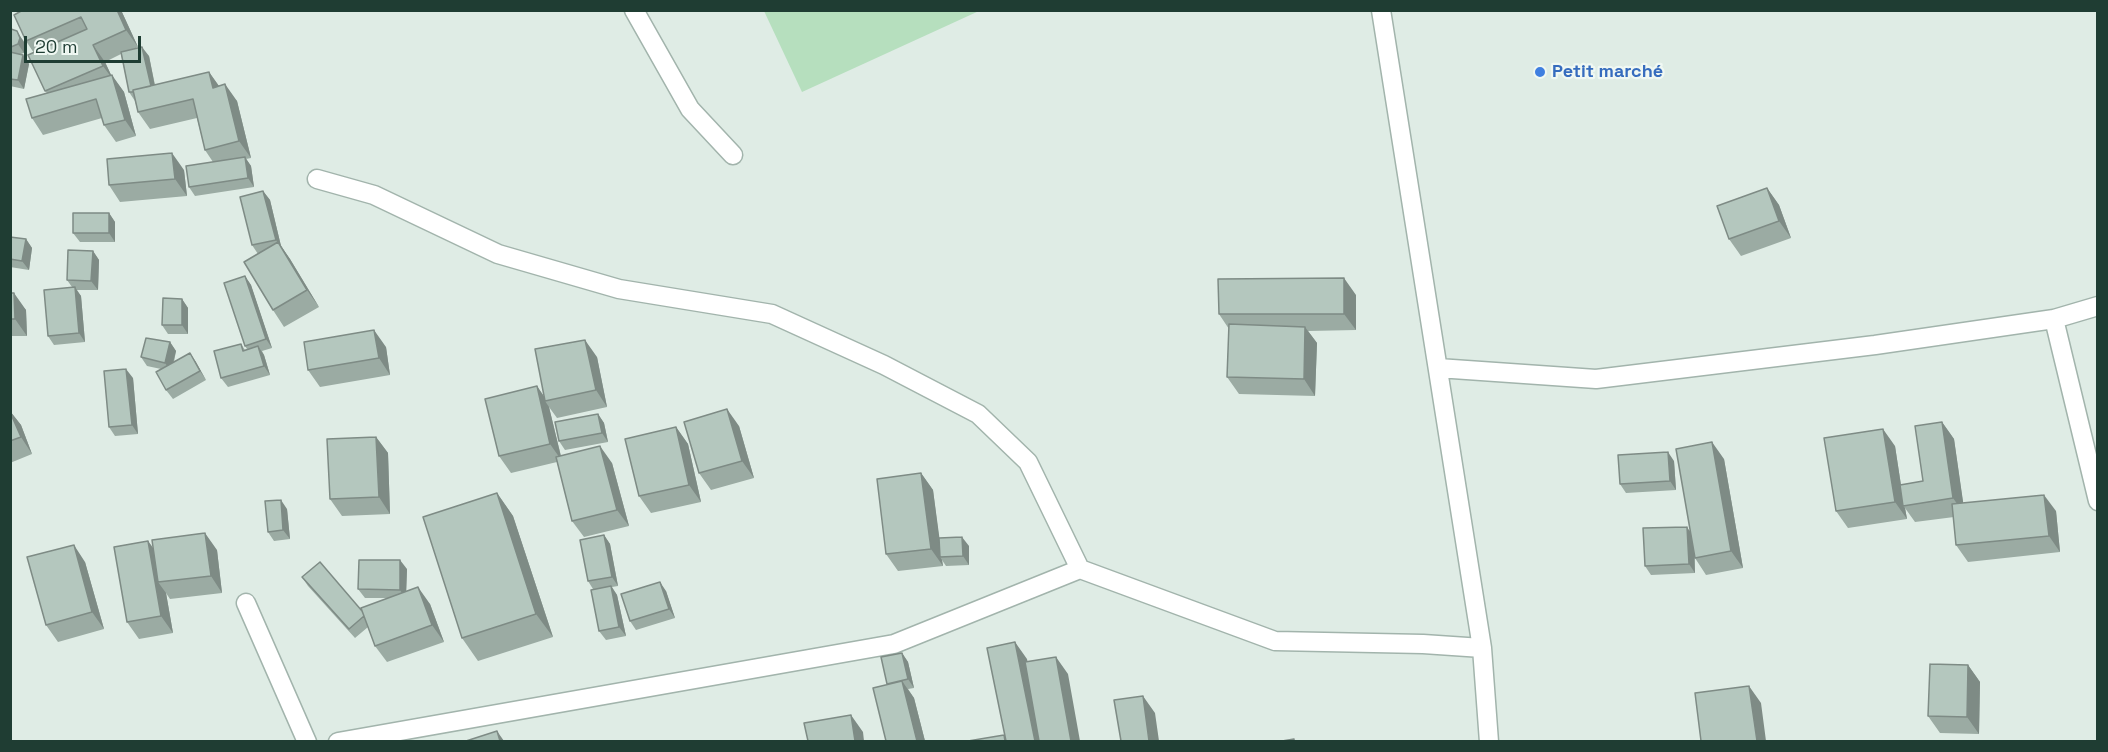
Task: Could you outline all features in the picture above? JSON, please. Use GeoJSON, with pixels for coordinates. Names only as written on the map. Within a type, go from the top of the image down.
{"type":"FeatureCollection","features":[{"type":"Feature","properties":{"kind":"street"},"geometry":{"type":"LineString","coordinates":[[634,10],[690,108],[734,155]]}},
{"type":"Feature","properties":{"kind":"street"},"geometry":{"type":"LineString","coordinates":[[1381,10],[1482,648],[1489,741]]}},
{"type":"Feature","properties":{"kind":"street"},"geometry":{"type":"LineString","coordinates":[[317,179],[374,195],[498,254],[619,290],[772,314],[884,365],[978,414],[1028,462],[1080,569]]}},
{"type":"Feature","properties":{"kind":"street"},"geometry":{"type":"LineString","coordinates":[[1438,368],[1596,379],[1875,345],[2054,319],[2097,306]]}},
{"type":"Feature","properties":{"kind":"street"},"geometry":{"type":"LineString","coordinates":[[2054,319],[2097,501]]}},
{"type":"Feature","properties":{"kind":"street"},"geometry":{"type":"LineString","coordinates":[[338,741],[894,644],[1080,569],[1275,641],[1423,644],[1482,648]]}},
{"type":"Feature","properties":{"kind":"street"},"geometry":{"type":"LineString","coordinates":[[246,603],[307,741]]}},
{"type":"Feature","properties":{"kind":"green space"},"geometry":{"type":"Polygon","coordinates":[[[764,11],[979,11],[802,92],[764,11]]]}},
{"type":"Feature","properties":{"kind":"building"},"geometry":{"type":"Polygon","coordinates":[[[23,10],[117,10],[126,30],[93,45],[103,66],[45,91],[28,55],[87,29],[81,17],[26,41],[14,15],[23,10]]]}},
{"type":"Feature","properties":{"kind":"building"},"geometry":{"type":"Polygon","coordinates":[[[11,29],[17,31],[20,38],[18,44],[11,47],[10,46],[11,29]]]}},
{"type":"Feature","properties":{"kind":"building"},"geometry":{"type":"Polygon","coordinates":[[[142,47],[151,86],[129,92],[121,52],[142,47]]]}},
{"type":"Feature","properties":{"kind":"building"},"geometry":{"type":"Polygon","coordinates":[[[10,52],[23,55],[18,80],[10,79],[10,52]]]}},
{"type":"Feature","properties":{"kind":"building"},"geometry":{"type":"Polygon","coordinates":[[[209,72],[213,88],[225,84],[239,141],[205,150],[193,99],[138,112],[133,90],[209,72]]]}},
{"type":"Feature","properties":{"kind":"building"},"geometry":{"type":"Polygon","coordinates":[[[112,75],[125,120],[104,125],[96,99],[32,118],[26,99],[112,75]]]}},
{"type":"Feature","properties":{"kind":"building"},"geometry":{"type":"Polygon","coordinates":[[[172,153],[175,179],[109,185],[107,159],[172,153]]]}},
{"type":"Feature","properties":{"kind":"building"},"geometry":{"type":"Polygon","coordinates":[[[245,157],[248,178],[189,187],[186,166],[245,157]]]}},
{"type":"Feature","properties":{"kind":"building"},"geometry":{"type":"Polygon","coordinates":[[[1767,188],[1779,221],[1729,239],[1717,206],[1767,188]]]}},
{"type":"Feature","properties":{"kind":"building"},"geometry":{"type":"Polygon","coordinates":[[[263,191],[276,240],[252,245],[240,197],[263,191]]]}},
{"type":"Feature","properties":{"kind":"building"},"geometry":{"type":"Polygon","coordinates":[[[73,213],[109,213],[109,233],[73,233],[73,213]]]}},
{"type":"Feature","properties":{"kind":"building"},"geometry":{"type":"Polygon","coordinates":[[[10,237],[26,239],[22,261],[10,259],[10,237]]]}},
{"type":"Feature","properties":{"kind":"building"},"geometry":{"type":"Polygon","coordinates":[[[278,242],[307,290],[273,310],[244,262],[278,242]]]}},
{"type":"Feature","properties":{"kind":"building"},"geometry":{"type":"Polygon","coordinates":[[[68,250],[93,251],[91,281],[67,280],[68,250]]]}},
{"type":"Feature","properties":{"kind":"building"},"geometry":{"type":"Polygon","coordinates":[[[245,276],[266,339],[245,346],[224,283],[245,276]]]}},
{"type":"Feature","properties":{"kind":"building"},"geometry":{"type":"Polygon","coordinates":[[[1344,278],[1344,314],[1219,314],[1218,279],[1344,278]]]}},
{"type":"Feature","properties":{"kind":"building"},"geometry":{"type":"Polygon","coordinates":[[[75,287],[79,333],[48,336],[44,290],[75,287]]]}},
{"type":"Feature","properties":{"kind":"building"},"geometry":{"type":"Polygon","coordinates":[[[10,293],[14,293],[15,319],[10,319],[10,293]]]}},
{"type":"Feature","properties":{"kind":"building"},"geometry":{"type":"Polygon","coordinates":[[[163,298],[182,299],[182,325],[162,325],[163,298]]]}},
{"type":"Feature","properties":{"kind":"building"},"geometry":{"type":"Polygon","coordinates":[[[1229,324],[1305,327],[1304,379],[1227,377],[1229,324]]]}},
{"type":"Feature","properties":{"kind":"building"},"geometry":{"type":"Polygon","coordinates":[[[374,330],[379,358],[308,370],[304,342],[374,330]]]}},
{"type":"Feature","properties":{"kind":"building"},"geometry":{"type":"Polygon","coordinates":[[[146,338],[170,342],[165,363],[141,357],[146,338]]]}},
{"type":"Feature","properties":{"kind":"building"},"geometry":{"type":"Polygon","coordinates":[[[585,340],[596,390],[545,401],[535,349],[585,340]]]}},
{"type":"Feature","properties":{"kind":"building"},"geometry":{"type":"Polygon","coordinates":[[[241,344],[243,351],[258,346],[264,366],[221,378],[214,351],[241,344]]]}},
{"type":"Feature","properties":{"kind":"building"},"geometry":{"type":"Polygon","coordinates":[[[190,353],[200,371],[166,390],[156,372],[190,353]]]}},
{"type":"Feature","properties":{"kind":"building"},"geometry":{"type":"Polygon","coordinates":[[[126,369],[132,425],[109,427],[104,371],[126,369]]]}},
{"type":"Feature","properties":{"kind":"building"},"geometry":{"type":"Polygon","coordinates":[[[537,386],[550,444],[499,456],[485,399],[537,386]]]}},
{"type":"Feature","properties":{"kind":"building"},"geometry":{"type":"Polygon","coordinates":[[[727,409],[742,461],[699,473],[684,422],[727,409]]]}},
{"type":"Feature","properties":{"kind":"building"},"geometry":{"type":"Polygon","coordinates":[[[10,412],[21,437],[10,441],[10,412]]]}},
{"type":"Feature","properties":{"kind":"building"},"geometry":{"type":"Polygon","coordinates":[[[598,414],[602,433],[559,441],[555,422],[598,414]]]}},
{"type":"Feature","properties":{"kind":"building"},"geometry":{"type":"Polygon","coordinates":[[[1942,422],[1953,498],[1903,506],[1900,485],[1923,481],[1915,426],[1942,422]]]}},
{"type":"Feature","properties":{"kind":"building"},"geometry":{"type":"Polygon","coordinates":[[[676,427],[689,485],[639,496],[625,439],[676,427]]]}},
{"type":"Feature","properties":{"kind":"building"},"geometry":{"type":"Polygon","coordinates":[[[1883,429],[1895,502],[1836,511],[1824,438],[1883,429]]]}},
{"type":"Feature","properties":{"kind":"building"},"geometry":{"type":"Polygon","coordinates":[[[376,437],[379,497],[330,499],[327,439],[376,437]]]}},
{"type":"Feature","properties":{"kind":"building"},"geometry":{"type":"Polygon","coordinates":[[[1712,442],[1731,551],[1695,558],[1676,449],[1712,442]]]}},
{"type":"Feature","properties":{"kind":"building"},"geometry":{"type":"Polygon","coordinates":[[[600,446],[617,510],[572,521],[556,457],[600,446]]]}},
{"type":"Feature","properties":{"kind":"building"},"geometry":{"type":"Polygon","coordinates":[[[1668,452],[1670,481],[1620,484],[1618,455],[1668,452]]]}},
{"type":"Feature","properties":{"kind":"building"},"geometry":{"type":"Polygon","coordinates":[[[921,473],[931,549],[886,554],[877,479],[921,473]]]}},
{"type":"Feature","properties":{"kind":"building"},"geometry":{"type":"Polygon","coordinates":[[[497,493],[536,614],[462,638],[423,517],[497,493]]]}},
{"type":"Feature","properties":{"kind":"building"},"geometry":{"type":"Polygon","coordinates":[[[2044,495],[2049,536],[1956,545],[1952,504],[2044,495]]]}},
{"type":"Feature","properties":{"kind":"building"},"geometry":{"type":"Polygon","coordinates":[[[281,500],[283,530],[268,532],[265,501],[281,500]]]}},
{"type":"Feature","properties":{"kind":"building"},"geometry":{"type":"Polygon","coordinates":[[[1687,527],[1689,564],[1645,566],[1643,528],[1687,527]]]}},
{"type":"Feature","properties":{"kind":"building"},"geometry":{"type":"Polygon","coordinates":[[[205,533],[211,576],[158,582],[152,540],[205,533]]]}},
{"type":"Feature","properties":{"kind":"building"},"geometry":{"type":"Polygon","coordinates":[[[604,535],[612,577],[588,581],[580,540],[604,535]]]}},
{"type":"Feature","properties":{"kind":"building"},"geometry":{"type":"Polygon","coordinates":[[[962,537],[963,556],[940,557],[939,538],[962,537]]]}},
{"type":"Feature","properties":{"kind":"building"},"geometry":{"type":"Polygon","coordinates":[[[148,541],[161,616],[127,622],[114,547],[148,541]]]}},
{"type":"Feature","properties":{"kind":"building"},"geometry":{"type":"Polygon","coordinates":[[[74,545],[92,612],[46,625],[27,557],[74,545]]]}},
{"type":"Feature","properties":{"kind":"building"},"geometry":{"type":"Polygon","coordinates":[[[359,560],[400,560],[400,590],[358,589],[359,560]]]}},
{"type":"Feature","properties":{"kind":"building"},"geometry":{"type":"Polygon","coordinates":[[[320,562],[362,611],[364,616],[349,629],[302,577],[320,562]]]}},
{"type":"Feature","properties":{"kind":"building"},"geometry":{"type":"Polygon","coordinates":[[[660,582],[669,609],[630,621],[621,594],[660,582]]]}},
{"type":"Feature","properties":{"kind":"building"},"geometry":{"type":"Polygon","coordinates":[[[611,586],[619,627],[599,631],[591,590],[611,586]]]}},
{"type":"Feature","properties":{"kind":"building"},"geometry":{"type":"Polygon","coordinates":[[[418,587],[432,625],[375,646],[361,608],[418,587]]]}},
{"type":"Feature","properties":{"kind":"building"},"geometry":{"type":"Polygon","coordinates":[[[1015,642],[1035,741],[1006,741],[987,648],[1015,642]]]}},
{"type":"Feature","properties":{"kind":"building"},"geometry":{"type":"Polygon","coordinates":[[[902,653],[908,679],[887,684],[881,657],[902,653]]]}},
{"type":"Feature","properties":{"kind":"building"},"geometry":{"type":"Polygon","coordinates":[[[1056,657],[1071,741],[1039,741],[1025,662],[1056,657]]]}},
{"type":"Feature","properties":{"kind":"building"},"geometry":{"type":"Polygon","coordinates":[[[1930,664],[1968,665],[1967,717],[1928,716],[1930,664]]]}},
{"type":"Feature","properties":{"kind":"building"},"geometry":{"type":"Polygon","coordinates":[[[902,681],[917,741],[886,741],[873,688],[902,681]]]}},
{"type":"Feature","properties":{"kind":"building"},"geometry":{"type":"Polygon","coordinates":[[[1749,686],[1757,741],[1701,741],[1695,693],[1749,686]]]}},
{"type":"Feature","properties":{"kind":"building"},"geometry":{"type":"Polygon","coordinates":[[[1143,696],[1149,741],[1121,741],[1114,700],[1143,696]]]}},
{"type":"Feature","properties":{"kind":"building"},"geometry":{"type":"Polygon","coordinates":[[[851,715],[855,741],[808,741],[804,723],[851,715]]]}},
{"type":"Feature","properties":{"kind":"building"},"geometry":{"type":"Polygon","coordinates":[[[497,731],[500,741],[466,741],[497,731]]]}},
{"type":"Feature","properties":{"kind":"building"},"geometry":{"type":"Polygon","coordinates":[[[1004,735],[1005,741],[968,741],[1004,735]]]}},
{"type":"Feature","properties":{"kind":"place","name":"Petit marché"},"geometry":{"type":"Point","coordinates":[1540,72]}}]}
